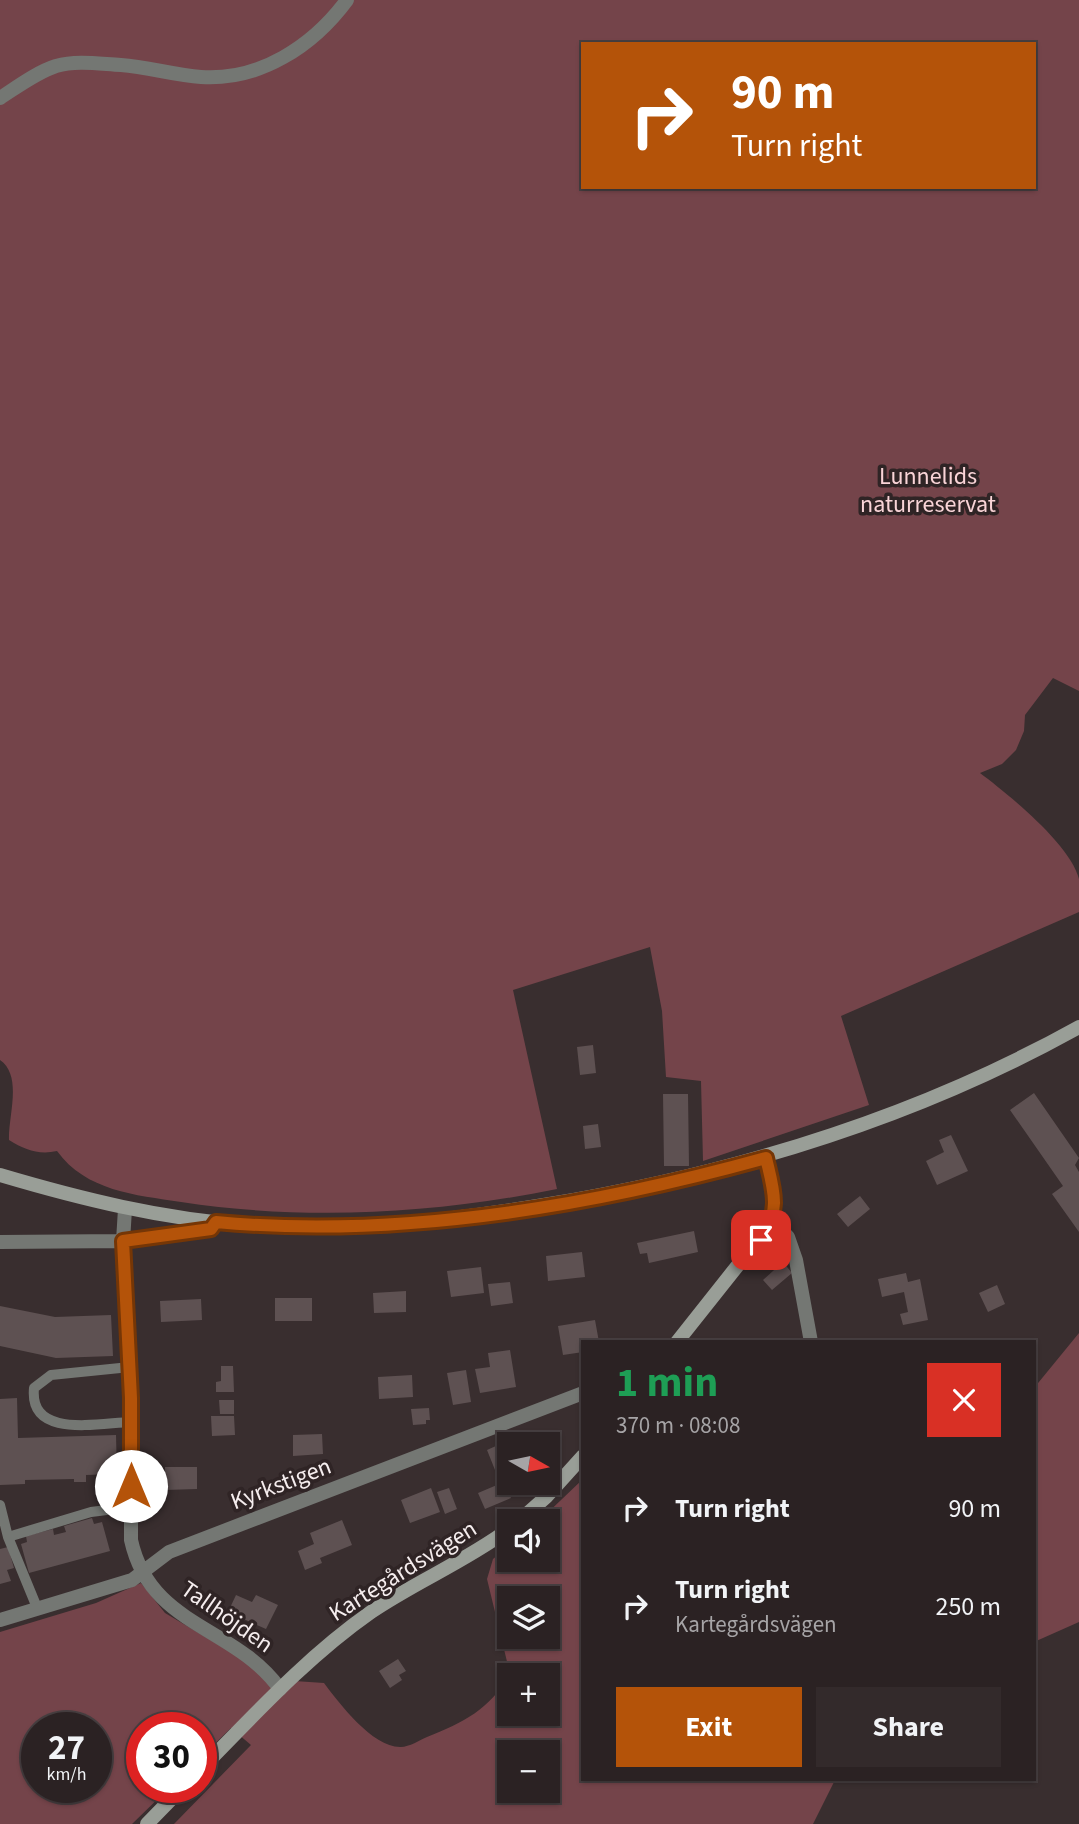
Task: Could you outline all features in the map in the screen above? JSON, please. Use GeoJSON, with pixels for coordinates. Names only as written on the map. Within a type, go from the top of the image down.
{"type":"FeatureCollection","features":[{"type":"Feature","properties":{"kind":"street"},"geometry":{"type":"LineString","coordinates":[[0,98],[59,65],[127,66],[202,77],[252,70],[278,61],[311,39],[347,0]]}},
{"type":"Feature","properties":{"kind":"street"},"geometry":{"type":"LineString","coordinates":[[0,1175],[125,1209],[216,1222],[323,1227],[438,1220],[650,1186],[766,1158],[908,1109],[1002,1068],[1079,1027]]}},
{"type":"Feature","properties":{"kind":"street"},"geometry":{"type":"LineString","coordinates":[[679,1340],[761,1240],[773,1221],[774,1195],[766,1158]]}},
{"type":"Feature","properties":{"kind":"street","name":"Tallhöjden"},"geometry":{"type":"LineString","coordinates":[[125,1209],[123,1241],[130,1367],[131,1540],[141,1575],[178,1613],[259,1663],[280,1689]]}},
{"type":"Feature","properties":{"kind":"street"},"geometry":{"type":"LineString","coordinates":[[773,1221],[788,1237],[796,1260],[811,1340]]}},
{"type":"Feature","properties":{"kind":"street"},"geometry":{"type":"LineString","coordinates":[[0,1242],[123,1241]]}},
{"type":"Feature","properties":{"kind":"street","name":"Kyrkstigen"},"geometry":{"type":"LineString","coordinates":[[0,1620],[141,1575],[155,1560],[169,1552],[581,1394]]}},
{"type":"Feature","properties":{"kind":"street"},"geometry":{"type":"LineString","coordinates":[[532,1509],[581,1458]]}},
{"type":"Feature","properties":{"kind":"street","name":"Kartegårdsvägen"},"geometry":{"type":"LineString","coordinates":[[217,1753],[280,1689],[374,1610],[497,1538]]}},
{"type":"Feature","properties":{"kind":"street"},"geometry":{"type":"LineString","coordinates":[[147,1824],[167,1803]]}},
{"type":"Feature","properties":{"kind":"lane"},"geometry":{"type":"LineString","coordinates":[[123,1241],[211,1229],[216,1222]]}},
{"type":"Feature","properties":{"kind":"lane"},"geometry":{"type":"LineString","coordinates":[[130,1367],[51,1375],[34,1388],[33,1400],[37,1412],[47,1421],[62,1424],[131,1422]]}},
{"type":"Feature","properties":{"kind":"lane"},"geometry":{"type":"LineString","coordinates":[[0,1505],[8,1537],[38,1610]]}},
{"type":"Feature","properties":{"kind":"lane"},"geometry":{"type":"LineString","coordinates":[[8,1537],[91,1512],[130,1507]]}},
{"type":"Feature","properties":{"kind":"green space","name":"Lunnelids naturreservat"},"geometry":{"type":"Polygon","coordinates":[[[0,0],[1079,0],[1079,691],[1053,678],[1025,715],[1024,731],[1016,750],[1002,764],[980,773],[1037,821],[1064,851],[1079,879],[1079,912],[841,1016],[869,1105],[703,1161],[701,1081],[666,1077],[662,1011],[650,947],[513,990],[557,1189],[510,1198],[370,1212],[275,1212],[181,1202],[113,1189],[82,1175],[57,1151],[32,1151],[9,1140],[13,1086],[7,1067],[0,1060],[0,0]]]}},
{"type":"Feature","properties":{"kind":"green space"},"geometry":{"type":"Polygon","coordinates":[[[1079,1333],[1079,1622],[1036,1641],[1036,1386],[1079,1333]]]}},
{"type":"Feature","properties":{"kind":"green space"},"geometry":{"type":"Polygon","coordinates":[[[581,1481],[581,1781],[834,1781],[813,1824],[174,1824],[194,1803],[217,1803],[217,1780],[251,1745],[231,1728],[217,1742],[217,1712],[126,1712],[126,1803],[154,1803],[132,1824],[0,1824],[0,1632],[96,1603],[141,1583],[165,1613],[251,1664],[265,1679],[324,1683],[358,1723],[379,1740],[390,1745],[407,1746],[453,1726],[475,1713],[497,1692],[497,1726],[560,1726],[560,1663],[507,1663],[504,1649],[560,1649],[560,1586],[497,1586],[497,1620],[487,1579],[493,1559],[497,1556],[497,1572],[560,1572],[560,1509],[552,1509],[581,1481]]]}},
{"type":"Feature","properties":{"kind":"building"},"geometry":{"type":"Polygon","coordinates":[[[593,1045],[596,1073],[580,1075],[577,1047],[593,1045]]]}},
{"type":"Feature","properties":{"kind":"building"},"geometry":{"type":"Polygon","coordinates":[[[1034,1093],[1079,1158],[1075,1165],[1079,1172],[1079,1232],[1052,1194],[1063,1186],[1010,1110],[1034,1093]]]}},
{"type":"Feature","properties":{"kind":"building"},"geometry":{"type":"Polygon","coordinates":[[[663,1094],[688,1094],[689,1166],[664,1166],[663,1094]]]}},
{"type":"Feature","properties":{"kind":"building"},"geometry":{"type":"Polygon","coordinates":[[[598,1124],[601,1147],[585,1149],[583,1126],[598,1124]]]}},
{"type":"Feature","properties":{"kind":"building"},"geometry":{"type":"Polygon","coordinates":[[[951,1135],[968,1171],[937,1185],[926,1161],[944,1152],[939,1140],[951,1135]]]}},
{"type":"Feature","properties":{"kind":"building"},"geometry":{"type":"Polygon","coordinates":[[[860,1196],[870,1209],[848,1227],[837,1214],[860,1196]]]}},
{"type":"Feature","properties":{"kind":"building"},"geometry":{"type":"Polygon","coordinates":[[[694,1231],[698,1252],[649,1263],[647,1253],[640,1254],[637,1243],[694,1231]]]}},
{"type":"Feature","properties":{"kind":"building"},"geometry":{"type":"Polygon","coordinates":[[[582,1252],[585,1277],[548,1281],[546,1256],[582,1252]]]}},
{"type":"Feature","properties":{"kind":"building"},"geometry":{"type":"Polygon","coordinates":[[[783,1262],[792,1273],[772,1290],[763,1280],[783,1262]]]}},
{"type":"Feature","properties":{"kind":"building"},"geometry":{"type":"Polygon","coordinates":[[[481,1267],[484,1293],[451,1297],[447,1271],[481,1267]]]}},
{"type":"Feature","properties":{"kind":"building"},"geometry":{"type":"Polygon","coordinates":[[[906,1273],[908,1282],[920,1279],[928,1320],[903,1325],[900,1314],[908,1312],[904,1292],[882,1297],[878,1279],[906,1273]]]}},
{"type":"Feature","properties":{"kind":"building"},"geometry":{"type":"Polygon","coordinates":[[[510,1282],[513,1303],[491,1306],[488,1284],[510,1282]]]}},
{"type":"Feature","properties":{"kind":"building"},"geometry":{"type":"Polygon","coordinates":[[[997,1285],[1005,1304],[988,1312],[979,1293],[997,1285]]]}},
{"type":"Feature","properties":{"kind":"building"},"geometry":{"type":"Polygon","coordinates":[[[406,1291],[406,1312],[374,1313],[373,1293],[406,1291]]]}},
{"type":"Feature","properties":{"kind":"building"},"geometry":{"type":"Polygon","coordinates":[[[275,1298],[312,1298],[312,1321],[275,1321],[275,1298]]]}},
{"type":"Feature","properties":{"kind":"building"},"geometry":{"type":"Polygon","coordinates":[[[201,1299],[202,1320],[161,1322],[160,1301],[201,1299]]]}},
{"type":"Feature","properties":{"kind":"building"},"geometry":{"type":"Polygon","coordinates":[[[0,1306],[55,1317],[111,1315],[113,1356],[56,1358],[0,1346],[0,1306]]]}},
{"type":"Feature","properties":{"kind":"building"},"geometry":{"type":"Polygon","coordinates":[[[595,1320],[599,1340],[581,1340],[581,1352],[563,1355],[558,1326],[595,1320]]]}},
{"type":"Feature","properties":{"kind":"building"},"geometry":{"type":"Polygon","coordinates":[[[510,1350],[516,1387],[480,1393],[475,1369],[490,1367],[488,1353],[510,1350]]]}},
{"type":"Feature","properties":{"kind":"building"},"geometry":{"type":"Polygon","coordinates":[[[221,1366],[233,1366],[234,1392],[216,1392],[216,1382],[221,1381],[221,1366]]]}},
{"type":"Feature","properties":{"kind":"building"},"geometry":{"type":"Polygon","coordinates":[[[466,1370],[471,1402],[453,1405],[447,1373],[466,1370]]]}},
{"type":"Feature","properties":{"kind":"building"},"geometry":{"type":"Polygon","coordinates":[[[412,1375],[413,1397],[379,1399],[378,1377],[412,1375]]]}},
{"type":"Feature","properties":{"kind":"building"},"geometry":{"type":"Polygon","coordinates":[[[17,1398],[18,1438],[116,1435],[117,1474],[86,1475],[86,1482],[74,1482],[74,1479],[25,1480],[25,1484],[0,1485],[0,1399],[17,1398]]]}},
{"type":"Feature","properties":{"kind":"building"},"geometry":{"type":"Polygon","coordinates":[[[219,1400],[234,1400],[234,1414],[220,1414],[219,1400]]]}},
{"type":"Feature","properties":{"kind":"building"},"geometry":{"type":"Polygon","coordinates":[[[429,1408],[430,1420],[426,1420],[426,1424],[413,1425],[411,1409],[429,1408]]]}},
{"type":"Feature","properties":{"kind":"building"},"geometry":{"type":"Polygon","coordinates":[[[211,1416],[234,1416],[235,1435],[212,1436],[211,1416]]]}},
{"type":"Feature","properties":{"kind":"building"},"geometry":{"type":"Polygon","coordinates":[[[322,1434],[323,1454],[293,1456],[293,1435],[322,1434]]]}},
{"type":"Feature","properties":{"kind":"building"},"geometry":{"type":"Polygon","coordinates":[[[497,1446],[497,1475],[487,1450],[497,1446]]]}},
{"type":"Feature","properties":{"kind":"building"},"geometry":{"type":"Polygon","coordinates":[[[165,1467],[197,1467],[197,1489],[165,1490],[165,1467]]]}},
{"type":"Feature","properties":{"kind":"building"},"geometry":{"type":"Polygon","coordinates":[[[497,1485],[497,1495],[510,1495],[511,1498],[485,1509],[478,1493],[497,1485]]]}},
{"type":"Feature","properties":{"kind":"building"},"geometry":{"type":"Polygon","coordinates":[[[431,1488],[440,1512],[410,1523],[401,1500],[431,1488]]]}},
{"type":"Feature","properties":{"kind":"building"},"geometry":{"type":"Polygon","coordinates":[[[449,1488],[457,1509],[445,1514],[437,1492],[449,1488]]]}},
{"type":"Feature","properties":{"kind":"building"},"geometry":{"type":"Polygon","coordinates":[[[92,1518],[94,1524],[102,1522],[110,1551],[29,1573],[21,1544],[27,1542],[26,1536],[53,1529],[54,1535],[66,1532],[64,1526],[92,1518]]]}},
{"type":"Feature","properties":{"kind":"building"},"geometry":{"type":"Polygon","coordinates":[[[342,1520],[352,1545],[320,1558],[322,1563],[305,1570],[298,1551],[314,1544],[310,1533],[342,1520]]]}},
{"type":"Feature","properties":{"kind":"building"},"geometry":{"type":"Polygon","coordinates":[[[8,1547],[14,1568],[7,1570],[11,1581],[0,1584],[0,1549],[8,1547]]]}},
{"type":"Feature","properties":{"kind":"building"},"geometry":{"type":"Polygon","coordinates":[[[236,1595],[252,1602],[256,1595],[278,1605],[266,1629],[228,1612],[236,1595]]]}},
{"type":"Feature","properties":{"kind":"building"},"geometry":{"type":"Polygon","coordinates":[[[398,1659],[406,1671],[399,1675],[402,1680],[390,1688],[379,1671],[398,1659]]]}},
{"type":"Feature","properties":{"kind":"route"},"geometry":{"type":"LineString","coordinates":[[131,1486],[130,1367],[123,1241],[211,1229],[216,1222],[323,1227],[392,1224],[504,1212],[650,1186],[766,1158],[775,1210],[773,1221],[761,1240]]}}]}
